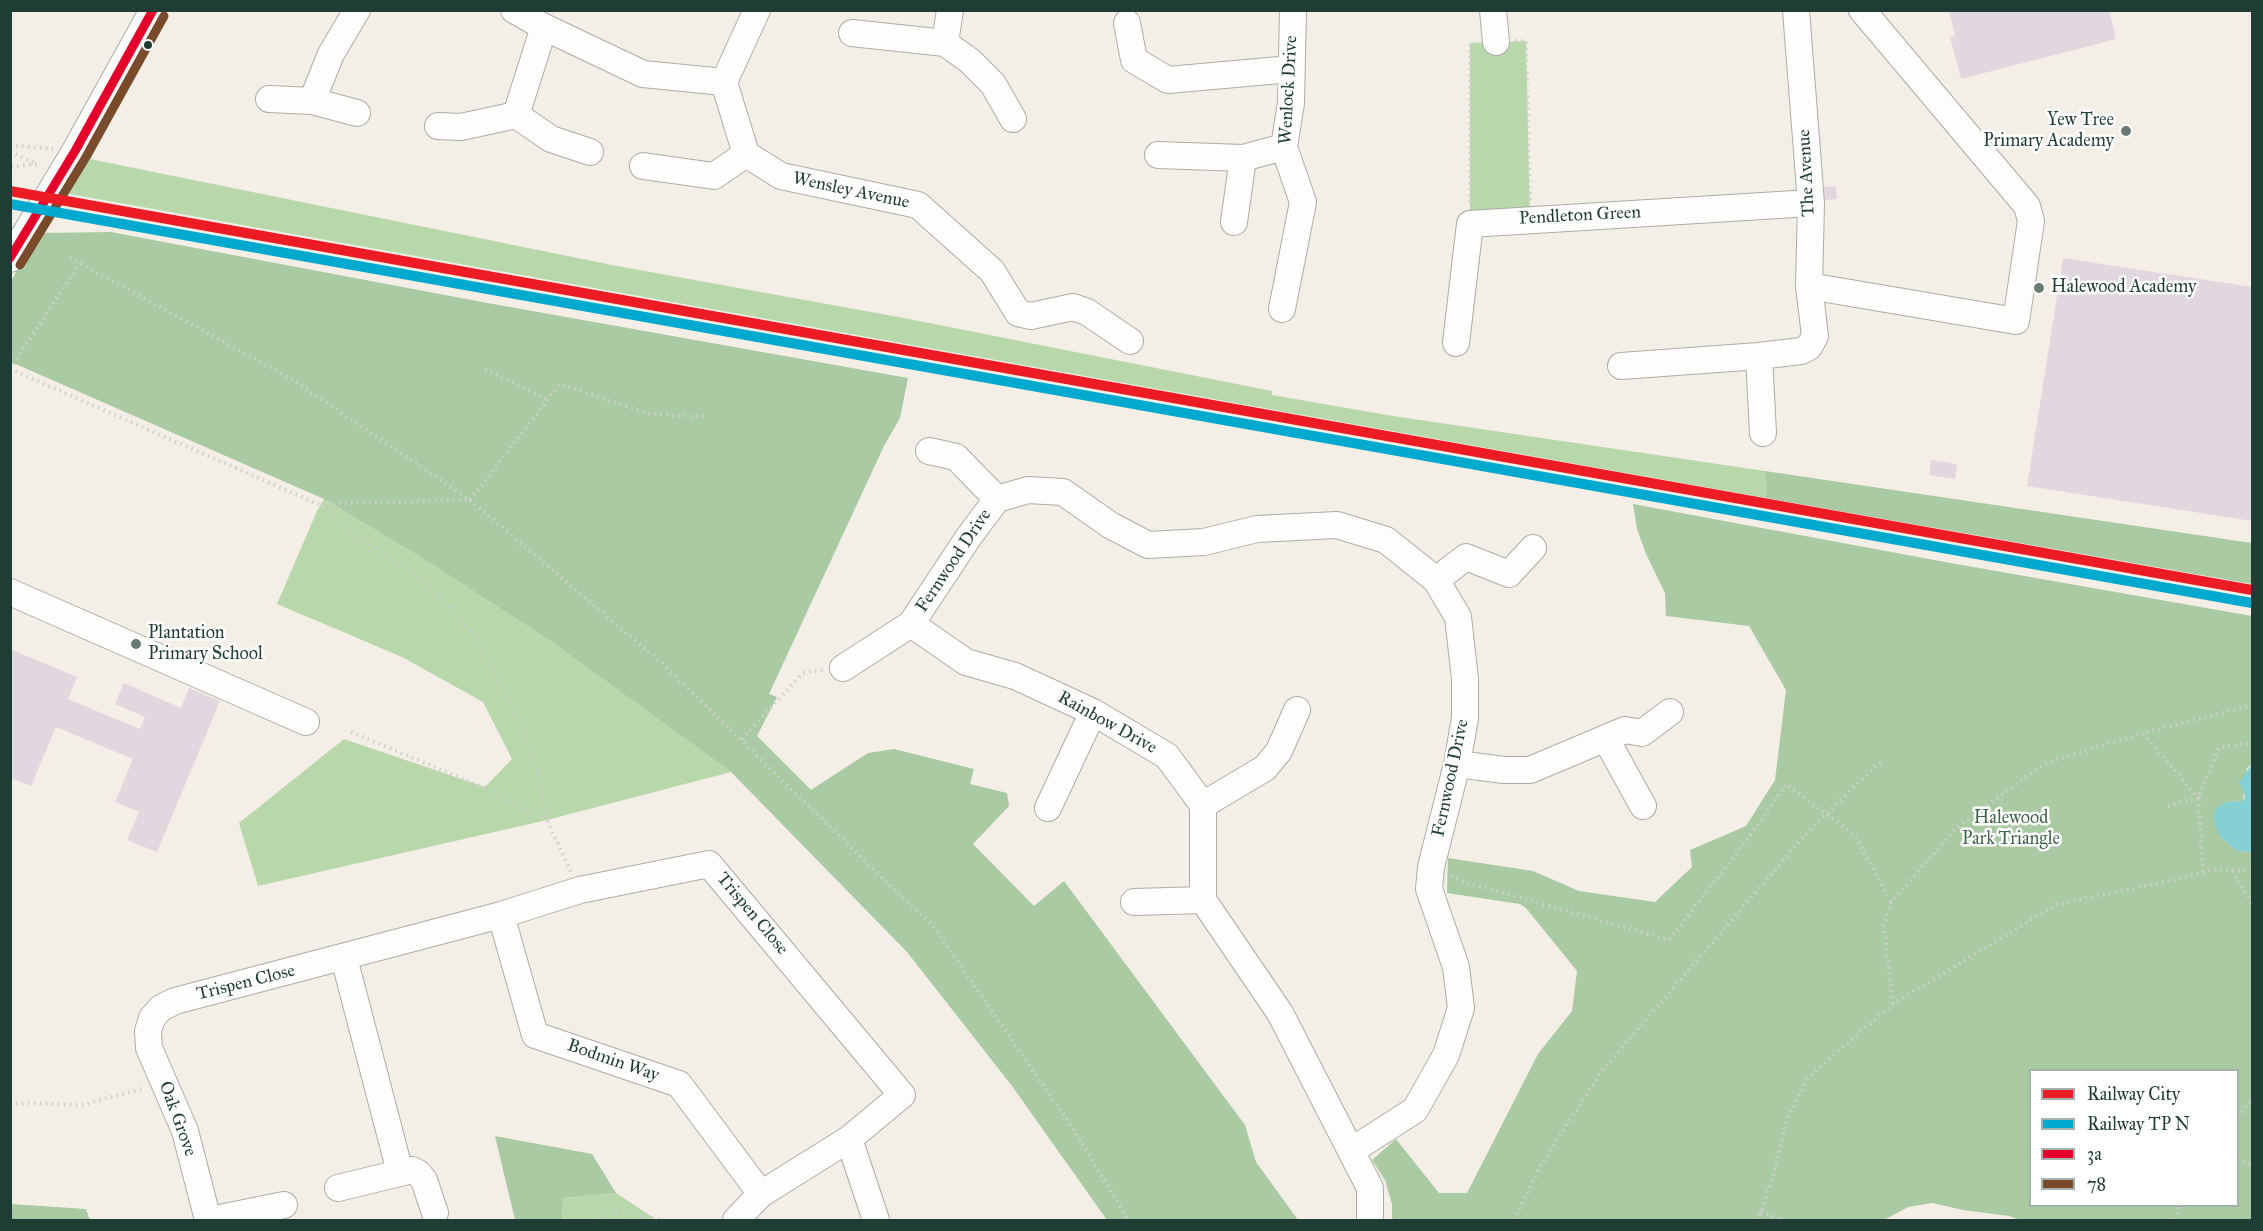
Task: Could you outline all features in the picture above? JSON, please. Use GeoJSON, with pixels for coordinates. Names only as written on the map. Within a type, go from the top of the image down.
{"type":"FeatureCollection","features":[{"type":"Feature","properties":{"kind":"street"},"geometry":{"type":"LineString","coordinates":[[10,259],[75,151],[153,10]]}},
{"type":"Feature","properties":{"kind":"street"},"geometry":{"type":"LineString","coordinates":[[312,101],[331,54],[357,10]]}},
{"type":"Feature","properties":{"kind":"street"},"geometry":{"type":"LineString","coordinates":[[514,10],[544,27],[644,74],[724,82]]}},
{"type":"Feature","properties":{"kind":"street"},"geometry":{"type":"LineString","coordinates":[[644,166],[714,176],[746,154],[724,82],[757,10]]}},
{"type":"Feature","properties":{"kind":"street"},"geometry":{"type":"LineString","coordinates":[[945,43],[950,10]]}},
{"type":"Feature","properties":{"kind":"street","name":"Wenlock Drive"},"geometry":{"type":"LineString","coordinates":[[1282,309],[1303,202],[1284,147],[1291,103],[1293,10]]}},
{"type":"Feature","properties":{"kind":"street"},"geometry":{"type":"LineString","coordinates":[[1493,10],[1496,42]]}},
{"type":"Feature","properties":{"kind":"street","name":"The Avenue"},"geometry":{"type":"LineString","coordinates":[[1759,356],[1801,351],[1809,347],[1815,336],[1809,286],[1810,203],[1796,10]]}},
{"type":"Feature","properties":{"kind":"street"},"geometry":{"type":"LineString","coordinates":[[1809,286],[2016,321],[2031,221],[2030,212],[1998,169],[1863,10]]}},
{"type":"Feature","properties":{"kind":"street"},"geometry":{"type":"LineString","coordinates":[[1127,23],[1134,60],[1168,80],[1291,69]]}},
{"type":"Feature","properties":{"kind":"street"},"geometry":{"type":"LineString","coordinates":[[516,115],[544,27]]}},
{"type":"Feature","properties":{"kind":"street"},"geometry":{"type":"LineString","coordinates":[[852,33],[945,43],[970,61],[993,84],[1013,119]]}},
{"type":"Feature","properties":{"kind":"street"},"geometry":{"type":"LineString","coordinates":[[269,99],[312,101],[357,113]]}},
{"type":"Feature","properties":{"kind":"street"},"geometry":{"type":"LineString","coordinates":[[438,126],[461,127],[516,115],[551,139],[590,152]]}},
{"type":"Feature","properties":{"kind":"street"},"geometry":{"type":"LineString","coordinates":[[1158,154],[1243,158],[1284,147]]}},
{"type":"Feature","properties":{"kind":"street","name":"Wensley Avenue"},"geometry":{"type":"LineString","coordinates":[[746,154],[781,176],[918,205],[992,271],[1018,313],[1031,316],[1073,307],[1087,312],[1130,341]]}},
{"type":"Feature","properties":{"kind":"street"},"geometry":{"type":"LineString","coordinates":[[1234,222],[1243,158]]}},
{"type":"Feature","properties":{"kind":"street","name":"Pendleton Green"},"geometry":{"type":"LineString","coordinates":[[1470,224],[1810,203]]}},
{"type":"Feature","properties":{"kind":"street"},"geometry":{"type":"LineString","coordinates":[[1456,343],[1470,224]]}},
{"type":"Feature","properties":{"kind":"street"},"geometry":{"type":"LineString","coordinates":[[1621,366],[1759,356],[1763,433]]}},
{"type":"Feature","properties":{"kind":"street","name":"Fernwood Drive"},"geometry":{"type":"LineString","coordinates":[[929,451],[956,457],[997,499]]}},
{"type":"Feature","properties":{"kind":"street","name":"Fernwood Drive"},"geometry":{"type":"LineString","coordinates":[[911,624],[997,499],[1028,490],[1063,492],[1110,525],[1148,545],[1204,542],[1257,529],[1337,525],[1386,540],[1436,580],[1458,617],[1465,679],[1465,718],[1457,764],[1431,867],[1428,890],[1456,967],[1461,1008],[1446,1055],[1415,1110],[1351,1151]]}},
{"type":"Feature","properties":{"kind":"street"},"geometry":{"type":"LineString","coordinates":[[1436,580],[1466,557],[1509,574],[1533,548]]}},
{"type":"Feature","properties":{"kind":"street"},"geometry":{"type":"LineString","coordinates":[[10,592],[306,722]]}},
{"type":"Feature","properties":{"kind":"street"},"geometry":{"type":"LineString","coordinates":[[843,668],[911,624]]}},
{"type":"Feature","properties":{"kind":"street","name":"Rainbow Drive"},"geometry":{"type":"LineString","coordinates":[[911,624],[966,662],[1015,676],[1093,712],[1167,756],[1203,805]]}},
{"type":"Feature","properties":{"kind":"street"},"geometry":{"type":"LineString","coordinates":[[1297,710],[1280,751],[1265,768],[1203,805],[1203,900],[1280,1013],[1370,1188],[1370,1221]]}},
{"type":"Feature","properties":{"kind":"street"},"geometry":{"type":"LineString","coordinates":[[1048,808],[1093,712]]}},
{"type":"Feature","properties":{"kind":"street"},"geometry":{"type":"LineString","coordinates":[[1457,764],[1504,770],[1530,770],[1625,730],[1642,732],[1670,712]]}},
{"type":"Feature","properties":{"kind":"street"},"geometry":{"type":"LineString","coordinates":[[1606,739],[1643,806]]}},
{"type":"Feature","properties":{"kind":"street","name":"Trispen Close"},"geometry":{"type":"LineString","coordinates":[[152,1018],[161,1008],[175,1001],[501,915],[580,890],[710,864],[902,1095],[849,1138],[761,1194],[736,1221]]}},
{"type":"Feature","properties":{"kind":"street"},"geometry":{"type":"LineString","coordinates":[[1134,902],[1203,900]]}},
{"type":"Feature","properties":{"kind":"street","name":"Bodmin Way"},"geometry":{"type":"LineString","coordinates":[[501,915],[535,1035],[679,1084],[761,1194]]}},
{"type":"Feature","properties":{"kind":"street"},"geometry":{"type":"LineString","coordinates":[[344,958],[400,1172]]}},
{"type":"Feature","properties":{"kind":"street","name":"Oak Grove"},"geometry":{"type":"LineString","coordinates":[[152,1018],[148,1031],[149,1048],[185,1131],[209,1221]]}},
{"type":"Feature","properties":{"kind":"street"},"geometry":{"type":"LineString","coordinates":[[849,1138],[876,1221]]}},
{"type":"Feature","properties":{"kind":"street"},"geometry":{"type":"LineString","coordinates":[[338,1188],[412,1170],[424,1180],[435,1213]]}},
{"type":"Feature","properties":{"kind":"street"},"geometry":{"type":"LineString","coordinates":[[209,1221],[284,1205]]}},
{"type":"Feature","properties":{"kind":"path"},"geometry":{"type":"LineString","coordinates":[[1470,224],[1470,43],[1526,41],[1530,219]]}},
{"type":"Feature","properties":{"kind":"path"},"geometry":{"type":"LineString","coordinates":[[10,145],[75,151]]}},
{"type":"Feature","properties":{"kind":"path"},"geometry":{"type":"LineString","coordinates":[[10,152],[37,164],[10,167]]}},
{"type":"Feature","properties":{"kind":"path"},"geometry":{"type":"LineString","coordinates":[[70,258],[290,378],[470,500],[662,663],[936,930],[1076,1133],[1128,1221]]}},
{"type":"Feature","properties":{"kind":"path"},"geometry":{"type":"LineString","coordinates":[[80,263],[10,369],[318,504],[332,512],[337,522],[354,535],[416,575],[448,605],[484,650],[521,726],[541,782],[547,820],[580,890]]}},
{"type":"Feature","properties":{"kind":"path"},"geometry":{"type":"LineString","coordinates":[[485,370],[548,400]]}},
{"type":"Feature","properties":{"kind":"path"},"geometry":{"type":"LineString","coordinates":[[470,500],[560,384],[650,414],[708,417]]}},
{"type":"Feature","properties":{"kind":"path"},"geometry":{"type":"LineString","coordinates":[[318,504],[470,500]]}},
{"type":"Feature","properties":{"kind":"path"},"geometry":{"type":"LineString","coordinates":[[742,739],[803,673],[843,668]]}},
{"type":"Feature","properties":{"kind":"path"},"geometry":{"type":"LineString","coordinates":[[1893,1004],[1884,926],[1891,902],[1956,829],[2043,764],[2143,733],[2253,705]]}},
{"type":"Feature","properties":{"kind":"path"},"geometry":{"type":"LineString","coordinates":[[351,732],[485,788],[547,820]]}},
{"type":"Feature","properties":{"kind":"path"},"geometry":{"type":"LineString","coordinates":[[2143,733],[2198,798]]}},
{"type":"Feature","properties":{"kind":"path"},"geometry":{"type":"LineString","coordinates":[[2203,872],[2198,798],[2219,748],[2253,742]]}},
{"type":"Feature","properties":{"kind":"path"},"geometry":{"type":"LineString","coordinates":[[1514,1221],[1541,1165],[1601,1072],[1826,813],[1881,762]]}},
{"type":"Feature","properties":{"kind":"path"},"geometry":{"type":"LineString","coordinates":[[1465,882],[1669,940],[1752,833],[1786,784],[1855,835],[1891,902]]}},
{"type":"Feature","properties":{"kind":"path"},"geometry":{"type":"LineString","coordinates":[[2168,806],[2198,798]]}},
{"type":"Feature","properties":{"kind":"path"},"geometry":{"type":"LineString","coordinates":[[2231,870],[2253,903]]}},
{"type":"Feature","properties":{"kind":"path"},"geometry":{"type":"LineString","coordinates":[[1756,1221],[1773,1176],[1785,1125],[1808,1078],[1893,1004],[2057,904],[2203,872],[2231,870],[2253,872]]}},
{"type":"Feature","properties":{"kind":"path"},"geometry":{"type":"LineString","coordinates":[[10,1105],[82,1104],[165,1082]]}},
{"type":"Feature","properties":{"kind":"path"},"geometry":{"type":"LineString","coordinates":[[2239,1117],[2253,1100]]}},
{"type":"Feature","properties":{"kind":"path"},"geometry":{"type":"LineString","coordinates":[[2239,1159],[2253,1166]]}},
{"type":"Feature","properties":{"kind":"path"},"geometry":{"type":"LineString","coordinates":[[594,1221],[614,1212],[660,1221]]}},
{"type":"Feature","properties":{"kind":"path"},"geometry":{"type":"LineString","coordinates":[[1761,1212],[1783,1221]]}},
{"type":"Feature","properties":{"kind":"green space"},"geometry":{"type":"Polygon","coordinates":[[[1526,41],[1530,219],[1470,224],[1470,43],[1526,41]]]}},
{"type":"Feature","properties":{"kind":"green space"},"geometry":{"type":"Polygon","coordinates":[[[85,158],[612,265],[904,318],[1272,391],[1272,395],[1393,416],[1765,471],[1766,498],[64,193],[85,158]]]}},
{"type":"Feature","properties":{"kind":"green space"},"geometry":{"type":"Polygon","coordinates":[[[111,232],[482,302],[908,378],[900,418],[884,446],[769,694],[777,697],[757,736],[811,790],[868,753],[894,749],[974,769],[970,784],[1007,793],[1009,806],[973,844],[1034,906],[1064,881],[1245,1125],[1256,1162],[1298,1220],[1107,1220],[1012,1086],[907,952],[731,772],[553,643],[438,568],[324,499],[11,362],[11,281],[38,233],[111,232]]]}},
{"type":"Feature","properties":{"kind":"green space"},"geometry":{"type":"Polygon","coordinates":[[[1765,471],[2252,543],[2252,584],[1766,498],[1765,471]]]}},
{"type":"Feature","properties":{"kind":"green space"},"geometry":{"type":"Polygon","coordinates":[[[324,499],[438,568],[553,643],[731,772],[547,820],[258,886],[239,823],[344,739],[485,787],[512,759],[483,702],[402,657],[277,604],[324,499]]]}},
{"type":"Feature","properties":{"kind":"green space","name":"Halewood Park Triangle"},"geometry":{"type":"Polygon","coordinates":[[[1633,504],[2252,616],[2252,764],[2247,768],[2243,801],[2227,802],[2219,836],[2236,850],[2252,853],[2252,1220],[2020,1220],[2009,1216],[1932,1203],[1908,1207],[1884,1220],[1395,1220],[1392,1218],[1392,1204],[1385,1180],[1372,1160],[1396,1139],[1439,1193],[1467,1193],[1538,1054],[1572,1011],[1577,971],[1526,908],[1520,904],[1447,893],[1448,858],[1533,871],[1579,891],[1655,902],[1692,867],[1690,850],[1746,826],[1775,780],[1786,690],[1749,626],[1666,616],[1665,593],[1637,529],[1633,504]]]}},
{"type":"Feature","properties":{"kind":"green space"},"geometry":{"type":"Polygon","coordinates":[[[495,1136],[592,1154],[616,1193],[563,1198],[562,1220],[515,1220],[495,1136]]]}},
{"type":"Feature","properties":{"kind":"green space"},"geometry":{"type":"Polygon","coordinates":[[[616,1193],[654,1218],[562,1220],[563,1198],[616,1193]]]}},
{"type":"Feature","properties":{"kind":"green space"},"geometry":{"type":"Polygon","coordinates":[[[11,1204],[86,1209],[90,1220],[11,1220],[11,1204]]]}},
{"type":"Feature","properties":{"kind":"water"},"geometry":{"type":"Polygon","coordinates":[[[2252,764],[2252,853],[2236,850],[2219,836],[2213,817],[2217,807],[2227,802],[2243,801],[2245,796],[2239,782],[2252,764]]]}},
{"type":"Feature","properties":{"kind":"building"},"geometry":{"type":"Polygon","coordinates":[[[1949,10],[2109,10],[2116,39],[1961,79],[1950,37],[1955,36],[1949,10]]]}},
{"type":"Feature","properties":{"kind":"building"},"geometry":{"type":"Polygon","coordinates":[[[1836,186],[1837,199],[1825,200],[1824,187],[1836,186]]]}},
{"type":"Feature","properties":{"kind":"building"},"geometry":{"type":"Polygon","coordinates":[[[2063,258],[2252,287],[2252,521],[2027,486],[2063,258]]]}},
{"type":"Feature","properties":{"kind":"building"},"geometry":{"type":"Polygon","coordinates":[[[1931,460],[1957,464],[1955,479],[1929,475],[1931,460]]]}},
{"type":"Feature","properties":{"kind":"building"},"geometry":{"type":"Polygon","coordinates":[[[10,649],[77,677],[68,699],[140,729],[145,717],[115,704],[124,683],[181,708],[189,688],[220,701],[157,852],[127,840],[139,812],[115,802],[133,759],[56,727],[31,786],[10,778],[10,649]]]}},
{"type":"Feature","properties":{"kind":"rail line","name":"City"},"geometry":{"type":"LineString","coordinates":[[10,191],[2252,590]]}},
{"type":"Feature","properties":{"kind":"transit line","name":"3a"},"geometry":{"type":"LineString","coordinates":[[10,258],[75,151],[153,10]]}},
{"type":"Feature","properties":{"kind":"transit line","name":"78"},"geometry":{"type":"LineString","coordinates":[[20,265],[86,157],[164,16]]}},
{"type":"Feature","properties":{"kind":"transit line"},"geometry":{"type":"LineString","coordinates":[[10,204],[2252,603]]}},
{"type":"Feature","properties":{"kind":"place","name":"Yew Tree Primary Academy"},"geometry":{"type":"Point","coordinates":[2126,131]}},
{"type":"Feature","properties":{"kind":"place","name":"Halewood Academy"},"geometry":{"type":"Point","coordinates":[2039,288]}},
{"type":"Feature","properties":{"kind":"place","name":"Plantation Primary School"},"geometry":{"type":"Point","coordinates":[136,644]}}]}
